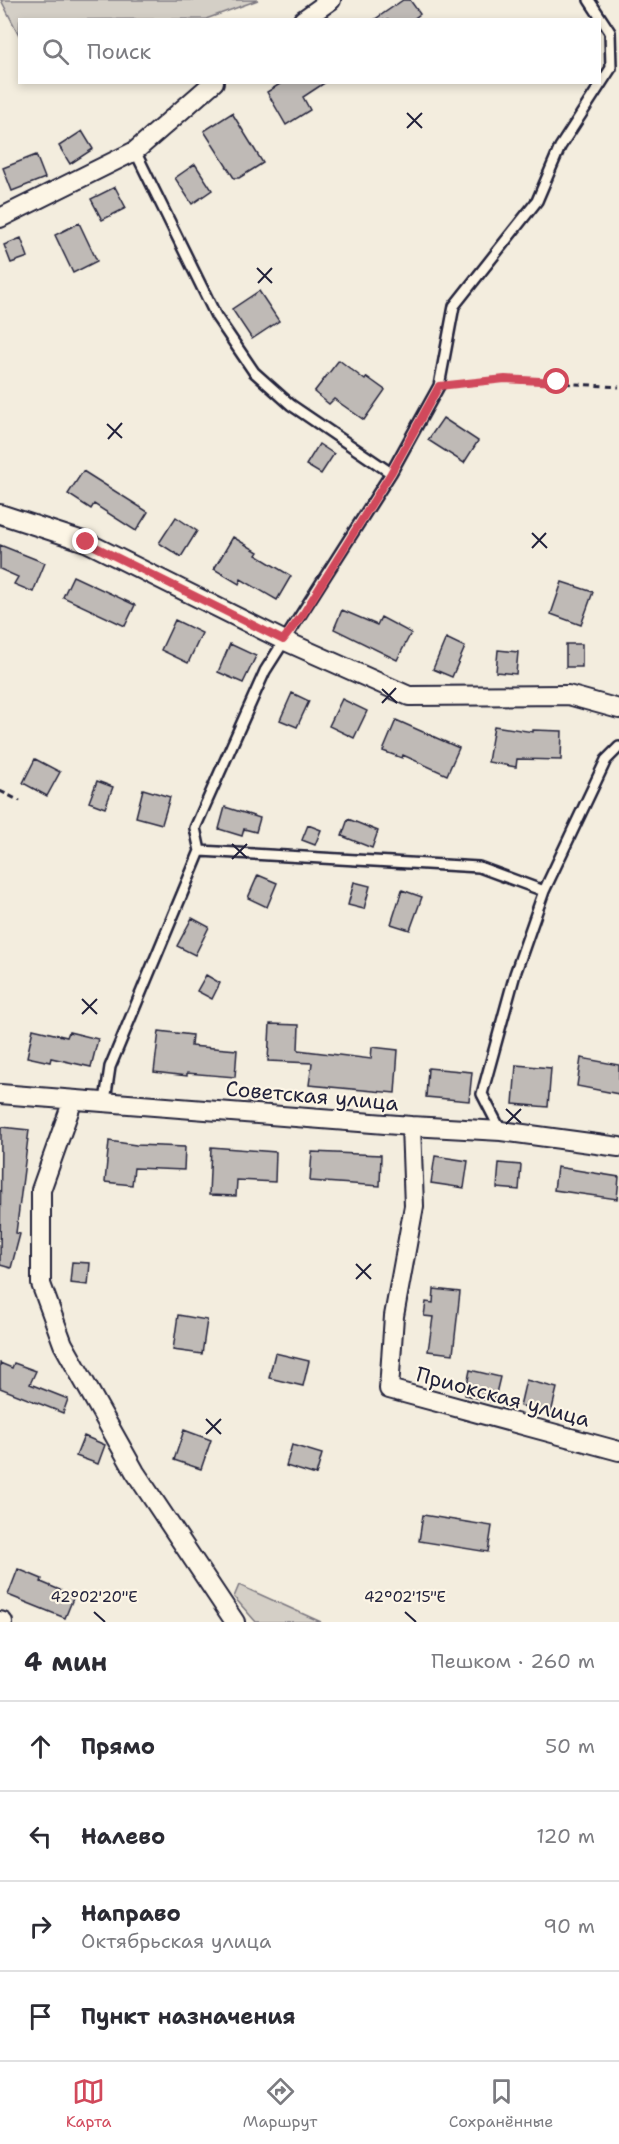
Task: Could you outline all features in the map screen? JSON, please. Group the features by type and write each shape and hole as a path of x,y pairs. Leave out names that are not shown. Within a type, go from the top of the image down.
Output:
{"street":[{"path":"306,18 331,0"},
{"path":"0,218 135,151 212,84"},
{"path":"0,514 86,542 283,640 410,696 568,695 619,709"},
{"name":"Советская улица","path":"0,1094 501,1131 619,1147"},
{"path":"73,1100 41,1190 41,1284 63,1344 135,1472 235,1622"},
{"name":"Приокская улица","path":"411,1126 414,1206 394,1316 389,1389 619,1451"}],"lane":[{"path":"589,0 601,18"},
{"path":"601,18 610,32 611,68 601,83"},
{"path":"105,1101 110,1067 200,851 195,828 265,671 391,473 439,386 454,306 537,201 560,147 601,84"},
{"path":"135,151 216,316 254,372 291,405 391,473"},
{"path":"501,1131 482,1094 515,974 544,891 606,760 619,747"},
{"path":"200,851 479,867 544,891"}],"path":[{"path":"439,386 505,379 619,387"},
{"path":"0,790 20,801"}],"shaded area":[{"path":"1,0 258,0 209,18 18,18 18,33"},
{"path":"239,1585 321,1622 256,1622 234,1597"}],"building":[{"path":"403,0 410,0 420,14 415,18 377,18"},
{"path":"280,84 323,84 303,97 310,110 286,125 267,92"},
{"path":"232,113 263,163 239,178 234,178 204,131"},
{"path":"82,131 93,149 70,164 59,146"},
{"path":"36,155 45,178 12,191 3,168"},
{"path":"195,164 212,190 192,204 175,178"},
{"path":"115,187 126,208 102,220 91,199"},
{"path":"79,223 97,261 73,273 55,235"},
{"path":"21,238 28,257 11,263 4,245"},
{"path":"259,291 279,321 252,339 232,309"},
{"path":"339,360 365,380 367,377 385,390 364,420 334,399 329,404 314,392"},
{"path":"443,418 478,441 464,463 428,440"},
{"path":"319,444 334,454 321,474 306,465"},
{"path":"83,471 148,512 136,531 94,504 91,509 68,494"},
{"path":"176,517 197,531 181,557 159,543"},
{"path":"233,537 258,552 256,555 291,576 277,600 241,579 239,584 214,569"},
{"path":"0,545 45,563 33,592 14,584 18,577 0,569"},
{"path":"73,576 135,605 125,626 63,597"},
{"path":"562,582 593,592 581,625 551,614"},
{"path":"342,610 377,625 381,617 411,633 397,660 334,629"},
{"path":"175,620 202,633 188,663 161,650"},
{"path":"446,638 465,647 452,677 433,669"},
{"path":"230,644 256,656 243,683 218,672"},
{"path":"566,644 582,644 582,667 566,667"},
{"path":"498,650 518,652 516,674 496,672"},
{"path":"292,693 309,701 297,727 280,720"},
{"path":"342,699 367,711 354,738 329,726"},
{"path":"396,720 459,748 447,775 403,755 402,758 383,751"},
{"path":"494,726 533,732 533,730 562,731 561,760 517,759 516,767 488,762"},
{"path":"35,759 60,772 47,796 23,783"},
{"path":"97,781 113,787 105,808 89,802"},
{"path":"143,789 170,797 162,824 136,817"},
{"path":"225,807 260,818 256,832 244,829 242,836 219,829"},
{"path":"348,819 378,831 372,848 342,836"},
{"path":"308,825 321,830 315,845 302,840"},
{"path":"258,875 277,883 267,907 248,898"},
{"path":"354,882 370,886 364,909 348,905"},
{"path":"402,890 422,897 410,930 391,924"},
{"path":"192,918 209,927 195,955 177,946"},
{"path":"206,975 220,983 212,999 197,991"},
{"path":"270,1024 299,1025 298,1050 371,1059 372,1047 398,1050 395,1093 309,1085 312,1063 268,1061"},
{"path":"33,1029 67,1037 69,1032 98,1039 91,1067 51,1058 50,1062 27,1057"},
{"path":"159,1031 192,1035 191,1046 237,1050 235,1077 187,1073 187,1076 154,1072"},
{"path":"581,1058 619,1065 619,1094 577,1086"},
{"path":"516,1065 551,1068 548,1107 513,1104"},
{"path":"428,1068 472,1072 469,1101 426,1097"},
{"path":"1,1127 29,1130 16,1233 20,1234 11,1268 0,1265"},
{"path":"109,1141 136,1145 185,1147 184,1170 134,1168 132,1185 105,1182"},
{"path":"211,1147 276,1152 275,1182 237,1180 236,1196 209,1195"},
{"path":"312,1152 381,1155 380,1186 310,1181"},
{"path":"435,1156 468,1161 464,1188 431,1183"},
{"path":"499,1163 521,1165 519,1190 497,1188"},
{"path":"557,1167 619,1177 617,1199 554,1190"},
{"path":"72,1262 90,1263 88,1285 70,1283"},
{"path":"434,1289 460,1292 453,1354 428,1351 433,1317 424,1316 426,1302 433,1303"},
{"path":"178,1315 207,1320 202,1354 173,1350"},
{"path":"275,1353 309,1361 303,1386 269,1378"},
{"path":"0,1363 12,1368 14,1363 36,1371 30,1384 68,1399 63,1413 0,1388"},
{"path":"470,1370 500,1377 494,1402 465,1395"},
{"path":"526,1380 557,1388 551,1413 520,1406"},
{"path":"184,1430 211,1440 201,1469 174,1460"},
{"path":"84,1436 105,1445 98,1464 76,1456"},
{"path":"292,1445 322,1454 316,1475 286,1466"},
{"path":"423,1515 492,1526 488,1552 419,1541"},
{"path":"18,1569 74,1596 65,1618 8,1595"}],"route":[{"path":"86,542 283,640 303,614 391,473 439,386 505,379 557,382"}]}
